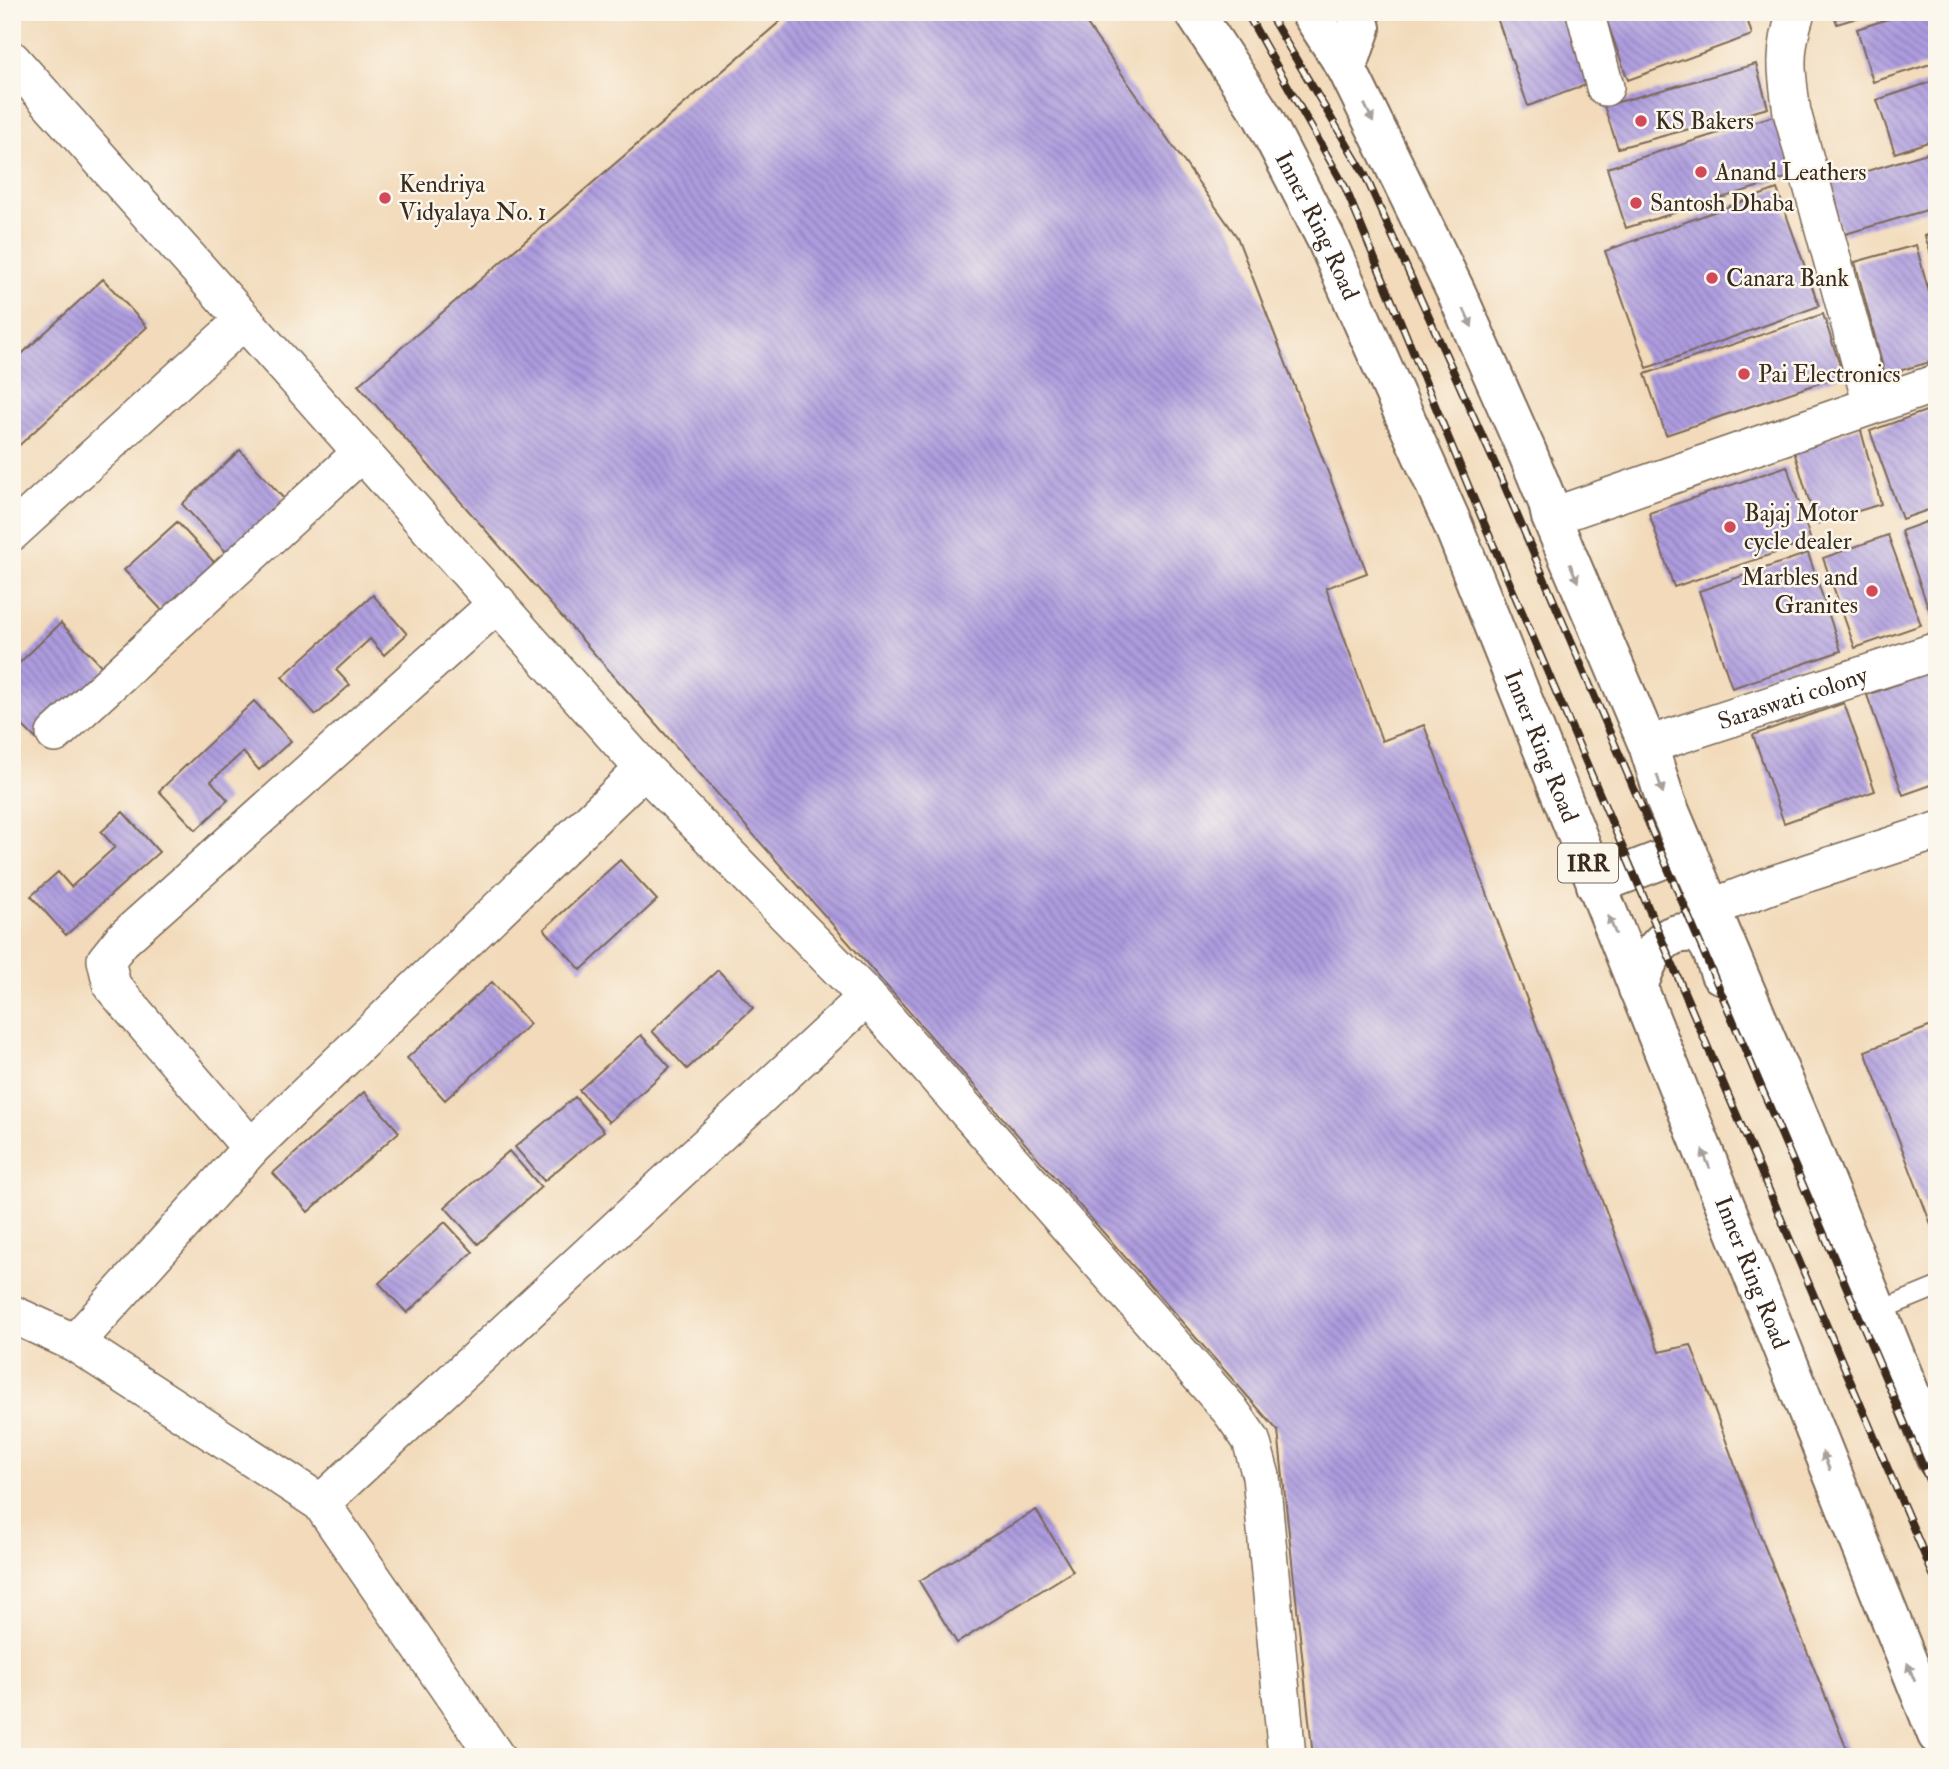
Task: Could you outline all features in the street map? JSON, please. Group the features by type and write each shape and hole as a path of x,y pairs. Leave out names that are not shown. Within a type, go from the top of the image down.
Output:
{"main road":[{"name":"Inner Ring Road","path":"1194,12 1263,117 1325,237 1453,525 1937,1735"},
{"path":"1310,12 1347,69 1456,292 1527,452 1551,517 1648,745 1666,802 1806,1134 1937,1460"},
{"path":"1347,69 1361,28 1356,12"},
{"path":"1596,885 1687,850"},
{"path":"1638,989 1647,963 1666,939 1672,935 1689,933 1700,935 1706,940 1733,1003 1755,1013"}],"street":[{"path":"1586,12 1605,87"},
{"path":"1796,12 1785,64 1791,113 1871,404"},
{"path":"12,60 644,769 867,997 1230,1410 1251,1440 1261,1476 1287,1757"},
{"path":"12,532 243,321"},
{"path":"1551,517 1937,383"},
{"path":"55,734 362,452"},
{"path":"251,1148 112,986 106,960 122,940 498,603"},
{"name":"Saraswati colony","path":"1648,745 1937,651"},
{"path":"75,1343 251,1148 644,769"},
{"path":"1711,908 1768,886 1937,831"},
{"path":"321,1503 867,997"},
{"path":"12,1314 75,1343 321,1503 496,1757"}],"lane":[{"path":"1876,1312 1937,1287"}],"building":[{"path":"791,12 1078,12 1237,237 1367,573 1326,588 1382,741 1424,725 1659,1352 1691,1345 1764,1545 1850,1757 1313,1757 1278,1431 358,385"},
{"path":"1495,12 1573,12 1597,81 1528,106"},
{"path":"1624,12 1745,12 1752,35 1628,80 1606,19"},
{"path":"1833,12 1873,12 1873,13 1837,24"},
{"path":"1910,12 1937,12 1937,62 1873,82 1857,29"},
{"path":"1756,64 1768,108 1618,148 1604,106"},
{"path":"1937,80 1937,139 1895,153 1877,100"},
{"name":"Anand Leathers","path":"1776,115 1795,175 1626,228 1607,168"},
{"path":"1937,150 1937,207 1842,235 1827,183"},
{"name":"Canara Bank","path":"1777,189 1819,306 1647,368 1605,251"},
{"path":"1937,232 1937,270 1936,270 1925,236"},
{"path":"1916,245 1937,321 1937,360 1885,375 1855,262"},
{"path":"103,279 147,327 12,452 12,363"},
{"name":"Pai Electronics","path":"1823,314 1843,375 1666,435 1645,374"},
{"path":"1937,407 1937,507 1902,519 1870,431"},
{"path":"1860,427 1881,504 1816,524 1794,451"},
{"path":"240,450 285,500 227,553 182,504"},
{"name":"Bajaj Motor cycle dealer","path":"1787,466 1811,541 1674,587 1649,513"},
{"path":"1937,518 1937,629 1936,629 1901,531"},
{"path":"177,522 225,574 173,622 124,570"},
{"name":"Marbles and Granites","path":"1888,535 1921,625 1855,648 1823,558"},
{"path":"1808,553 1841,651 1732,688 1699,591"},
{"path":"373,595 407,634 384,655 370,639 336,670 350,685 316,715 282,677"},
{"path":"61,623 107,672 36,739 12,715 12,670"},
{"path":"1936,670 1937,783 1903,795 1867,695"},
{"path":"254,701 291,741 259,770 243,752 211,781 228,800 196,830 159,791"},
{"path":"1844,703 1875,791 1784,823 1753,735"},
{"path":"123,812 159,852 66,935 31,896 58,872 71,887 115,847 101,832"},
{"path":"620,860 657,900 581,970 544,929"},
{"path":"718,970 753,1008 687,1069 652,1031"},
{"path":"492,982 530,1024 445,1100 407,1058"},
{"path":"1937,1024 1937,1240 1865,1051"},
{"path":"641,1035 670,1067 609,1122 579,1090"},
{"path":"364,1092 399,1132 308,1212 273,1173"},
{"path":"575,1097 604,1131 544,1181 515,1147"},
{"path":"509,1151 541,1187 478,1244 445,1207"},
{"path":"445,1222 473,1252 407,1313 379,1283"},
{"path":"1036,1510 1073,1571 957,1643 919,1581"}],"railway":[{"path":"1246,12 1345,187 1472,495 1937,1584"},
{"path":"1268,12 1365,175 1503,482 1937,1499"}],"place":[{"name":"KS Bakers","path":"1641,121"},
{"name":"Anand Leathers","path":"1701,172"},
{"name":"Kendriya Vidyalaya No. 1","path":"385,198"},
{"name":"Santosh Dhaba","path":"1636,203"},
{"name":"Canara Bank","path":"1712,278"},
{"name":"Pai Electronics","path":"1744,374"},
{"name":"Bajaj Motor cycle dealer","path":"1730,527"},
{"name":"Marbles and Granites","path":"1872,591"}]}
